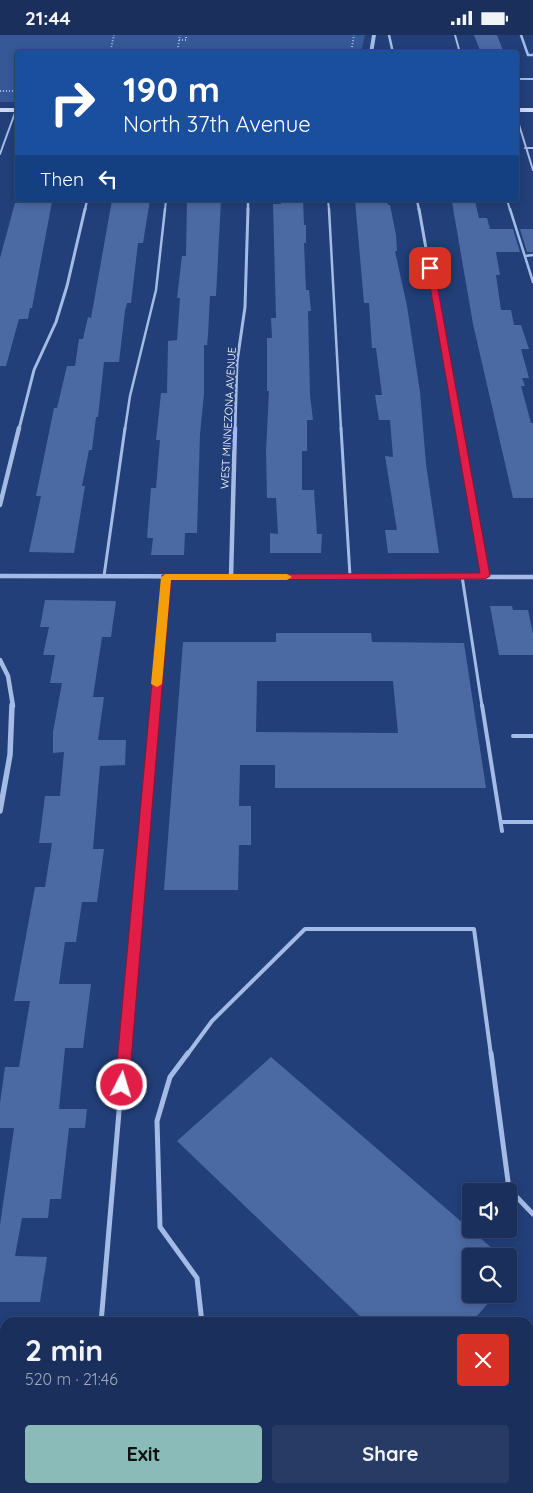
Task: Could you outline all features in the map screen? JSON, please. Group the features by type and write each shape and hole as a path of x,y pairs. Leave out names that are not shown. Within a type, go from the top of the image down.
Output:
{"main road":[{"path":"0,110 15,110"},
{"path":"519,110 533,110"}],"street":[{"path":"372,50 374,35"},
{"path":"389,35 392,50"},
{"path":"521,35 528,55 533,55"},
{"path":"0,505 34,370 56,322 67,286 87,202"},
{"name":"WEST MINNEZONA AVENUE","path":"231,577 237,372 244,307 248,202"},
{"path":"417,202 485,576"},
{"path":"0,576 533,577"},
{"path":"0,660 13,703 10,754 0,811"}],"lane":[{"path":"455,35 459,50"},
{"path":"519,79 533,79"},
{"path":"0,154 15,115"},
{"path":"519,126 533,170"},
{"path":"525,148 533,148"},
{"path":"104,577 130,396 156,290 166,202"},
{"path":"328,202 350,577"},
{"path":"508,202 533,282"},
{"path":"525,255 533,255"},
{"path":"462,576 502,831"},
{"path":"102,1317 166,577"},
{"path":"513,736 533,736"},
{"path":"501,822 533,822"},
{"path":"201,1317 196,1278 160,1227 157,1121 170,1077 212,1021 305,929 474,929 509,1189 533,1214"}],"path":[{"path":"111,50 114,35"},
{"path":"177,50 180,35"},
{"path":"179,40 186,40 186,35"},
{"path":"352,50 354,35"},
{"path":"0,91 15,91"}],"shaded area":[{"path":"0,35 365,35 361,50 15,50 15,102 0,102"}],"building":[{"path":"474,35 497,35 503,50 480,50"},
{"path":"52,202 32,308 30,308 28,319 19,319 6,366 0,366 0,258 15,203"},
{"path":"112,202 150,202 143,243 138,243 131,303 127,303 125,311 119,362 104,362 98,417 96,417 92,450 89,450 82,486 85,486 74,553 29,552 41,496 36,496 54,408 57,408 67,366 75,366 79,339 83,339 88,317 91,318"},
{"path":"187,202 221,202 216,296 210,296 207,345 204,345 204,394 200,434 197,533 185,533 184,555 151,555 153,538 147,538 151,488 156,488 160,440 156,440 161,393 167,393 168,341 177,340 180,298 177,298 182,256 186,256"},
{"path":"281,202 303,202 304,225 306,225 306,243 304,243 306,290 309,290 311,311 308,311 310,395 313,420 307,420 307,451 302,451 302,490 314,490 317,534 322,534 321,553 270,553 270,533 278,534 276,498 267,498 266,451 269,391 267,391 267,338 272,338 271,318 276,318 273,204 281,204"},
{"path":"355,202 387,202 388,205 390,205 396,235 397,251 395,251 407,306 420,392 426,464 439,553 388,553 385,530 397,530 385,456 393,457 390,420 379,420 375,395 382,395 376,348 372,348 369,303 364,303"},
{"path":"452,202 475,202 479,218 487,218 490,229 513,229 520,252 496,252 500,275 496,275 501,310 511,310 514,325 521,325 529,349 521,349 529,378 522,378 525,386 521,386 531,423 533,423 533,498 513,498 473,324"},
{"path":"520,229 533,229 533,252 527,252"},
{"path":"45,600 116,601 111,637 102,637 93,697 104,697 98,740 126,740 125,765 100,766 93,849 104,849 97,902 82,902 76,942 65,942 59,984 91,984 83,1048 65,1048 59,1109 87,1109 85,1128 69,1128 61,1199 50,1199 48,1218 22,1218 15,1256 47,1257 40,1302 0,1302 0,1225 14,1128 0,1128 0,1103 5,1067 19,1067 30,1001 14,1001 35,887 45,887 52,843 39,843 45,796 60,796 64,752 53,753 53,732 62,683 50,683 55,655 43,655 49,627 40,627"},
{"path":"490,606 512,606 513,610 528,610 533,634 533,655 499,655"},
{"path":"276,633 371,633 372,642 464,643 486,788 275,788 275,765 240,765 239,806 251,806 251,845 239,845 238,890 164,890 183,642 276,642","holes":["257,681 393,681 398,733 256,732"]},
{"path":"271,1057 462,1222 462,1238 480,1238 492,1248 462,1248 462,1303 488,1303 476,1317 361,1317 177,1141"}],"slow traffic":[{"path":"157,684 166,577 287,577"}],"route":[{"path":"122,1085 166,577 485,576 430,268"}]}
